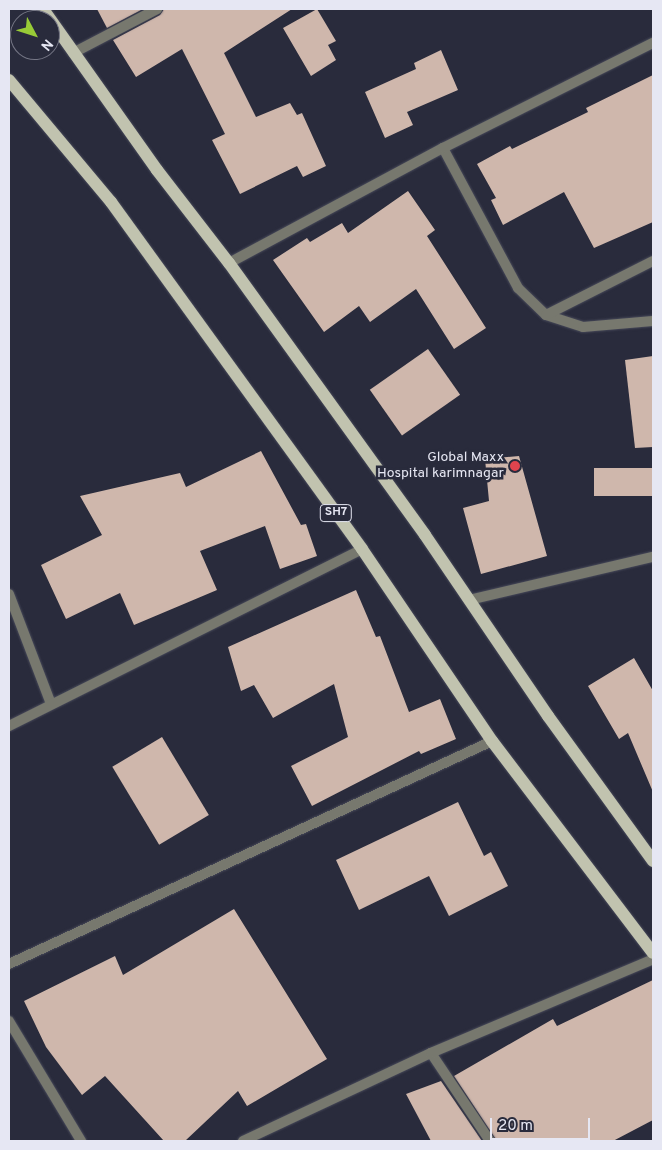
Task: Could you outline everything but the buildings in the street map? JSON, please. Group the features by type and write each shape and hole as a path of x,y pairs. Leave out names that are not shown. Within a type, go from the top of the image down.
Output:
{"main road":[{"path":"43,9 156,170 229,263 425,535 548,716 653,861"},
{"name":"SH7","path":"9,80 111,202 362,549 492,741 653,953"}],"street":[{"path":"73,53 157,9"},
{"path":"229,263 443,148 653,43"},
{"path":"443,148 518,288 546,315 583,327 653,322"},
{"path":"546,315 653,261"},
{"path":"9,726 362,549"},
{"path":"469,600 653,557"},
{"path":"9,594 51,704"},
{"path":"9,964 492,741"},
{"path":"243,1141 431,1053 653,959"},
{"path":"9,1021 81,1141"},
{"path":"431,1053 490,1141"}],"place":[{"name":"Global Maxx Hospital karimnagar","path":"515,466"}]}
